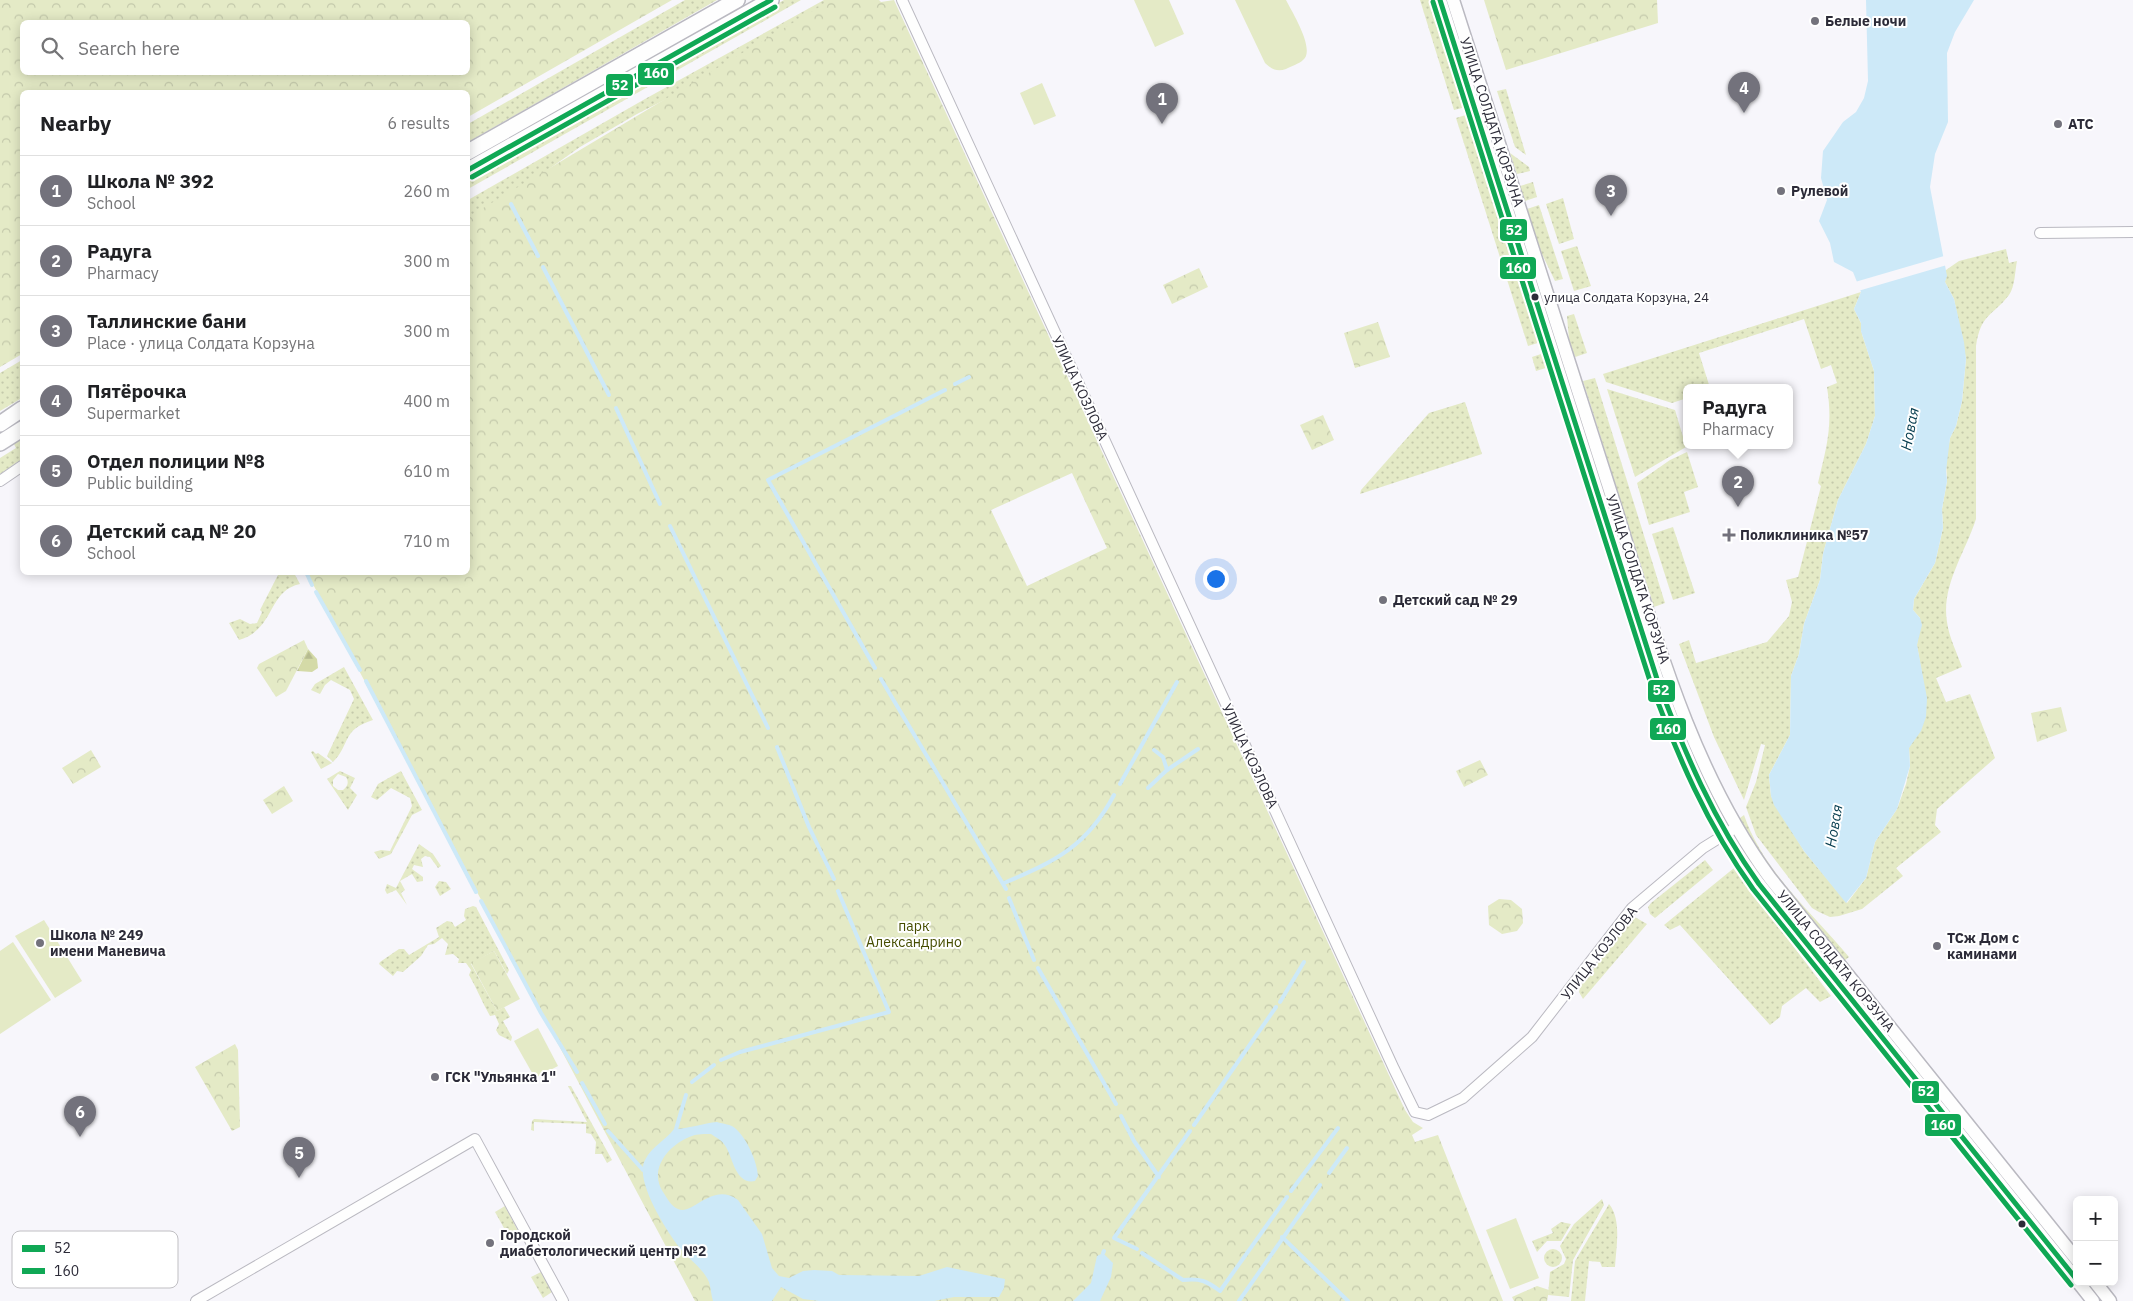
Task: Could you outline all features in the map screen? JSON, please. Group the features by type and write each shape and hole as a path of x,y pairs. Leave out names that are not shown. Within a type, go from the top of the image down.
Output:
{"main road":[{"path":"470,151 737,0"},
{"path":"470,169 771,0"},
{"path":"0,424 20,410"},
{"path":"0,443 20,429"}],"street":[{"name":"УЛИЦА КОЗЛОВА","path":"902,0 1404,1091 1416,1112 1428,1115 1463,1098 1532,1037 1632,908 1699,852 1730,831"},
{"name":"УЛИЦА СОЛДАТА КОРЗУНА","path":"1440,0 1657,679 1704,796 1730,831 2073,1255"},
{"name":"УЛИЦА СОЛДАТА КОРЗУНА","path":"1453,0 1668,674 1716,790 1730,831 1771,899 2073,1275"},
{"path":"2040,233 2133,232"},
{"path":"0,481 20,467"},
{"path":"196,1301 475,1138 563,1301"},
{"name":"УЛИЦА СОЛДАТА КОРЗУНА","path":"2082,1286 2093,1301"},
{"path":"2098,1286 2110,1301"}],"green space":[{"path":"0,0 672,0 470,116 470,90 20,90 20,355 0,367"},
{"path":"685,0 717,0 470,141 470,123"},
{"path":"784,0 801,0 470,188 470,177"},
{"path":"824,0 861,0 637,114 580,147 505,200 470,221 470,199"},
{"name":"парк Александрино","path":"831,0 879,0 881,2 894,0 1405,1110 1413,1122 1423,1128 1412,1135 1415,1142 1438,1135 1503,1301 695,1301 308,575 470,575 470,216","holes":["1072,473 1107,548 1027,586 991,510"]},
{"path":"1134,0 1169,0 1184,34 1155,47"},
{"path":"1235,0 1286,0 1305,40 1307,48 1303,60 1283,70 1274,69 1267,65"},
{"path":"1420,0 1432,0 1466,107 1454,110"},
{"path":"1484,0 1657,0 1658,23 1506,70"},
{"path":"1042,83 1056,116 1034,125 1020,93"},
{"path":"1506,89 1526,155 1515,147 1497,91"},
{"path":"1469,114 1541,342 1528,346 1456,118"},
{"path":"1510,153 1529,167 1530,171 1517,174"},
{"path":"1533,182 1537,197 1525,201 1520,186"},
{"path":"1563,198 1574,239 1559,244 1546,204"},
{"path":"1539,205 1563,279 1555,281 1541,252 1527,209"},
{"path":"1577,246 1591,286 1574,291 1561,251"},
{"path":"2006,249 2009,263 2017,261 2015,278 2009,295 1984,321 1978,335 1976,346 1976,519 1955,570 1947,596 1946,609 1951,639 1962,667 1936,678 1946,702 1970,694 1995,758 1937,809 1935,825 1941,832 1896,868 1903,876 1862,909 1830,917 1812,908 1756,835 1746,807 1756,782 1765,745 1761,744 1744,800 1714,737 1679,644 1689,640 1696,663 1767,642 1789,616 1792,602 1786,580 1798,577 1821,486 1818,483 1829,424 1827,387 1837,383 1831,365 1821,369 1804,319 1699,353 1709,384 1683,384 1683,399 1672,403 1606,382 1603,374 1861,292 1854,309 1861,323 1861,331 1874,371 1875,416 1866,444 1838,500 1823,554 1820,580 1804,624 1799,654 1791,676 1790,735 1769,775 1771,796 1804,851 1847,903 1866,878 1875,842 1897,809 1906,784 1910,766 1909,748 1924,687 1917,645 1920,618 1913,610 1914,599 1935,563 1943,528 1942,509 1947,481 1946,461 1950,438 1956,426 1962,401 1966,359 1954,299 1945,282 1946,270 1959,261"},
{"path":"1199,268 1208,287 1172,304 1163,285"},
{"path":"1574,314 1587,353 1575,357 1569,340 1567,316"},
{"path":"1378,322 1390,357 1355,368 1344,333"},
{"path":"1544,353 1549,367 1536,371 1532,357"},
{"path":"20,361 20,399 0,411 0,373"},
{"path":"1595,378 1665,603 1654,607 1583,381"},
{"path":"1607,389 1675,410 1683,437 1683,449 1635,477"},
{"path":"1465,402 1482,454 1360,494 1361,490 1429,413"},
{"path":"1323,415 1334,440 1312,450 1300,425"},
{"path":"20,437 20,460 0,474 0,458 16,448 13,442"},
{"path":"1687,452 1698,487 1684,492 1690,512 1649,525 1637,483 1670,460"},
{"path":"1673,527 1695,593 1673,600 1652,534"},
{"path":"278,575 295,575 300,584 289,588 282,594 260,628 251,635 239,640 229,623 240,619 250,624 257,623 262,612 260,610"},
{"path":"304,640 308,649 286,691 276,697 257,668 259,664"},
{"path":"308,649 317,659 318,668 312,672 297,671"},
{"path":"344,667 373,720 356,728 351,733 333,762 327,756 354,699 350,690 331,680 325,685 320,694 311,690 315,684"},
{"path":"2061,707 2067,731 2037,742 2031,713"},
{"path":"91,750 101,767 73,784 62,768"},
{"path":"313,751 332,763 321,769 311,752"},
{"path":"1480,760 1488,775 1464,787 1456,771"},
{"path":"340,771 355,778 350,788 357,795 348,810 327,779","holes":["338,774 346,777 348,784 343,790 338,790 333,786 333,780"]},
{"path":"401,771 422,810 412,815 391,854 379,859 374,852 381,850 390,851 412,806 410,798 391,788 377,800 371,797 378,784"},
{"path":"284,786 293,801 272,814 263,800"},
{"path":"1744,815 1763,855 1790,890 1849,957 1844,961 1803,914 1736,821"},
{"path":"419,844 433,854 441,866 438,868 430,857 425,856 421,859 423,867 414,865 412,869 423,877 423,881 417,882 412,874 400,881 405,890 401,893 407,905 396,890 387,894 385,890 387,884 396,888"},
{"path":"1705,860 1713,870 1655,918 1650,914 1648,907 1651,903"},
{"path":"1734,868 1831,996 1820,1002 1806,988 1782,1006 1780,1017 1770,1025 1680,925 1670,930 1664,925"},
{"path":"439,881 446,882 451,889 440,896 435,887"},
{"path":"1499,899 1511,900 1522,909 1523,923 1517,931 1502,934 1489,925 1488,906"},
{"path":"473,906 476,907 509,970 507,974 494,951 471,964 497,1011 504,1007 510,1017 503,1021 512,1037 511,1041 499,1035 496,1030 499,1024 495,1015 490,1016 469,975 471,970 466,963 458,963 459,959 453,954 445,955 448,944 442,938 434,944 428,945 421,956 403,972 397,971 393,976 379,964 399,949 404,949 409,955 439,937 436,928 447,921 452,922 455,927 466,920 464,916 465,909"},
{"path":"1633,916 1647,924 1583,999 1579,992 1580,987"},
{"path":"44,920 82,981 55,998 15,936"},
{"path":"13,942 51,1000 0,1034 0,951"},
{"path":"494,951 520,999 497,1011 471,963"},
{"path":"538,1028 558,1066 535,1078 514,1041"},
{"path":"235,1044 238,1050 240,1127 232,1131 195,1067"},
{"path":"568,1086 571,1086 612,1160 607,1163 602,1154 595,1154 596,1142 591,1134 586,1133 586,1124 534,1122 534,1131 531,1130 534,1119 587,1122"},
{"path":"1602,1199 1604,1205 1573,1260 1569,1297 1548,1295 1550,1272 1564,1264 1566,1259 1560,1246 1574,1224"},
{"path":"1609,1204 1616,1218 1617,1226 1615,1267 1602,1267 1600,1262 1589,1261 1585,1301 1571,1301 1575,1261"},
{"path":"505,1206 518,1231 509,1237 495,1212"},
{"path":"1516,1218 1539,1278 1510,1289 1486,1230"},
{"path":"1561,1222 1571,1224 1561,1241 1547,1241 1537,1252 1532,1241 1553,1233 1551,1229"},
{"path":"1553,1249 1559,1252 1562,1258 1559,1264 1553,1267 1547,1264 1544,1258 1547,1252"},
{"path":"541,1272 552,1292 543,1298 531,1277"},
{"path":"1537,1286 1549,1290 1547,1301 1514,1301 1512,1297"}],"water":[{"name":"Новая","path":"1866,0 1974,0 1955,32 1947,53 1948,122 1935,154 1930,187 1947,276 1945,282 1954,299 1966,359 1962,401 1956,426 1950,438 1946,471 1947,481 1942,509 1943,528 1935,563 1914,599 1913,610 1920,618 1922,625 1917,645 1927,698 1926,717 1921,731 1909,748 1910,766 1897,809 1875,842 1866,878 1846,903 1804,851 1774,805 1769,775 1790,735 1791,676 1799,654 1804,624 1820,580 1823,554 1838,500 1866,444 1875,416 1874,371 1861,331 1861,323 1854,309 1861,292 1853,272 1834,262 1830,243 1819,221 1827,200 1821,178 1823,151 1843,122 1856,112 1864,98 1868,81"},
{"path":"717,1122 734,1127 744,1138 756,1164 758,1176 755,1181 743,1179 736,1170 723,1143 711,1134 706,1134 694,1135 669,1151 663,1158 660,1166 659,1183 669,1202 678,1209 690,1208 712,1196 720,1194 729,1195 738,1200 762,1234 772,1268 779,1276 789,1278 803,1271 814,1270 832,1271 839,1275 919,1276 947,1267 1005,1279 1004,1288 999,1297 954,1297 934,1301 819,1301 803,1299 781,1287 772,1301 713,1301 710,1284 706,1277 679,1247 653,1205 647,1192 643,1169 648,1155 674,1129"},
{"path":"1103,1253 1113,1263 1111,1277 1100,1301 1073,1301 1091,1283 1097,1256"}],"pier":[{"path":"1944,256 1947,265 1858,291 1855,282"}],"waterway":[{"path":"511,204 538,256"},
{"path":"543,267 609,395"},
{"path":"955,384 969,377"},
{"path":"875,668 768,480 945,390"},
{"path":"616,408 660,504"},
{"path":"670,526 768,728"},
{"path":"307,575 312,585"},
{"path":"316,592 360,670"},
{"path":"881,679 1006,889"},
{"path":"366,681 476,892"},
{"path":"1120,784 1177,682"},
{"path":"777,747 809,827 834,879"},
{"path":"1154,750 1163,757 1167,770 1198,749"},
{"path":"1148,788 1167,770"},
{"path":"1004,883 1055,859 1068,850 1093,827 1104,813 1114,795"},
{"path":"721,1060 740,1052 889,1012 838,891"},
{"path":"1009,898 1034,960"},
{"path":"481,901 541,1013 577,1072"},
{"path":"1280,1002 1304,962"},
{"path":"1038,968 1116,1104"},
{"path":"1194,1125 1276,1007"},
{"path":"692,1082 714,1065"},
{"path":"582,1083 605,1124"},
{"path":"676,1129 686,1095"},
{"path":"1121,1116 1134,1141 1159,1177"},
{"path":"1291,1191 1338,1128"},
{"path":"608,1131 643,1170"},
{"path":"1137,1249 1114,1238 1190,1131"},
{"path":"1329,1173 1347,1148"},
{"path":"1239,1301 1320,1185"},
{"path":"1142,1253 1183,1280 1194,1279 1203,1281 1220,1291 1287,1197"},
{"path":"1282,1237 1348,1301"}],"transit line":[{"name":"52","path":"470,169 771,0"},
{"name":"52","path":"1440,0 1657,679 1701,785 1728,836 1759,884 2073,1275"},
{"name":"160","path":"1433,2 1650,681 1694,789 1721,840 1753,889 2071,1285"},
{"name":"160","path":"472,177 775,7"}],"place":[{"name":"Белые ночи","path":"1815,21"},
{"name":"Пятёрочка","path":"1744,113"},
{"name":"Школа № 392","path":"1162,124"},
{"name":"АТС","path":"2058,124"},
{"name":"Рулевой","path":"1781,191"},
{"name":"Таллинские бани","path":"1611,216"},
{"name":"улица Солдата Корзуна, 24","path":"1535,297"},
{"name":"Радуга","path":"1738,507"},
{"name":"Поликлиника №57","path":"1729,535"},
{"name":"Детский сад № 29","path":"1383,600"},
{"name":"Школа № 249 имени Маневича","path":"40,943"},
{"name":"ТСж Дом с каминами","path":"1937,946"},
{"name":"ГСК \"Ульянка 1\"","path":"435,1077"},
{"name":"Детский сад № 20","path":"80,1137"},
{"name":"Отдел полиции №8","path":"299,1178"},
{"name":"Городской диабетологический центр №2","path":"490,1243"}]}
